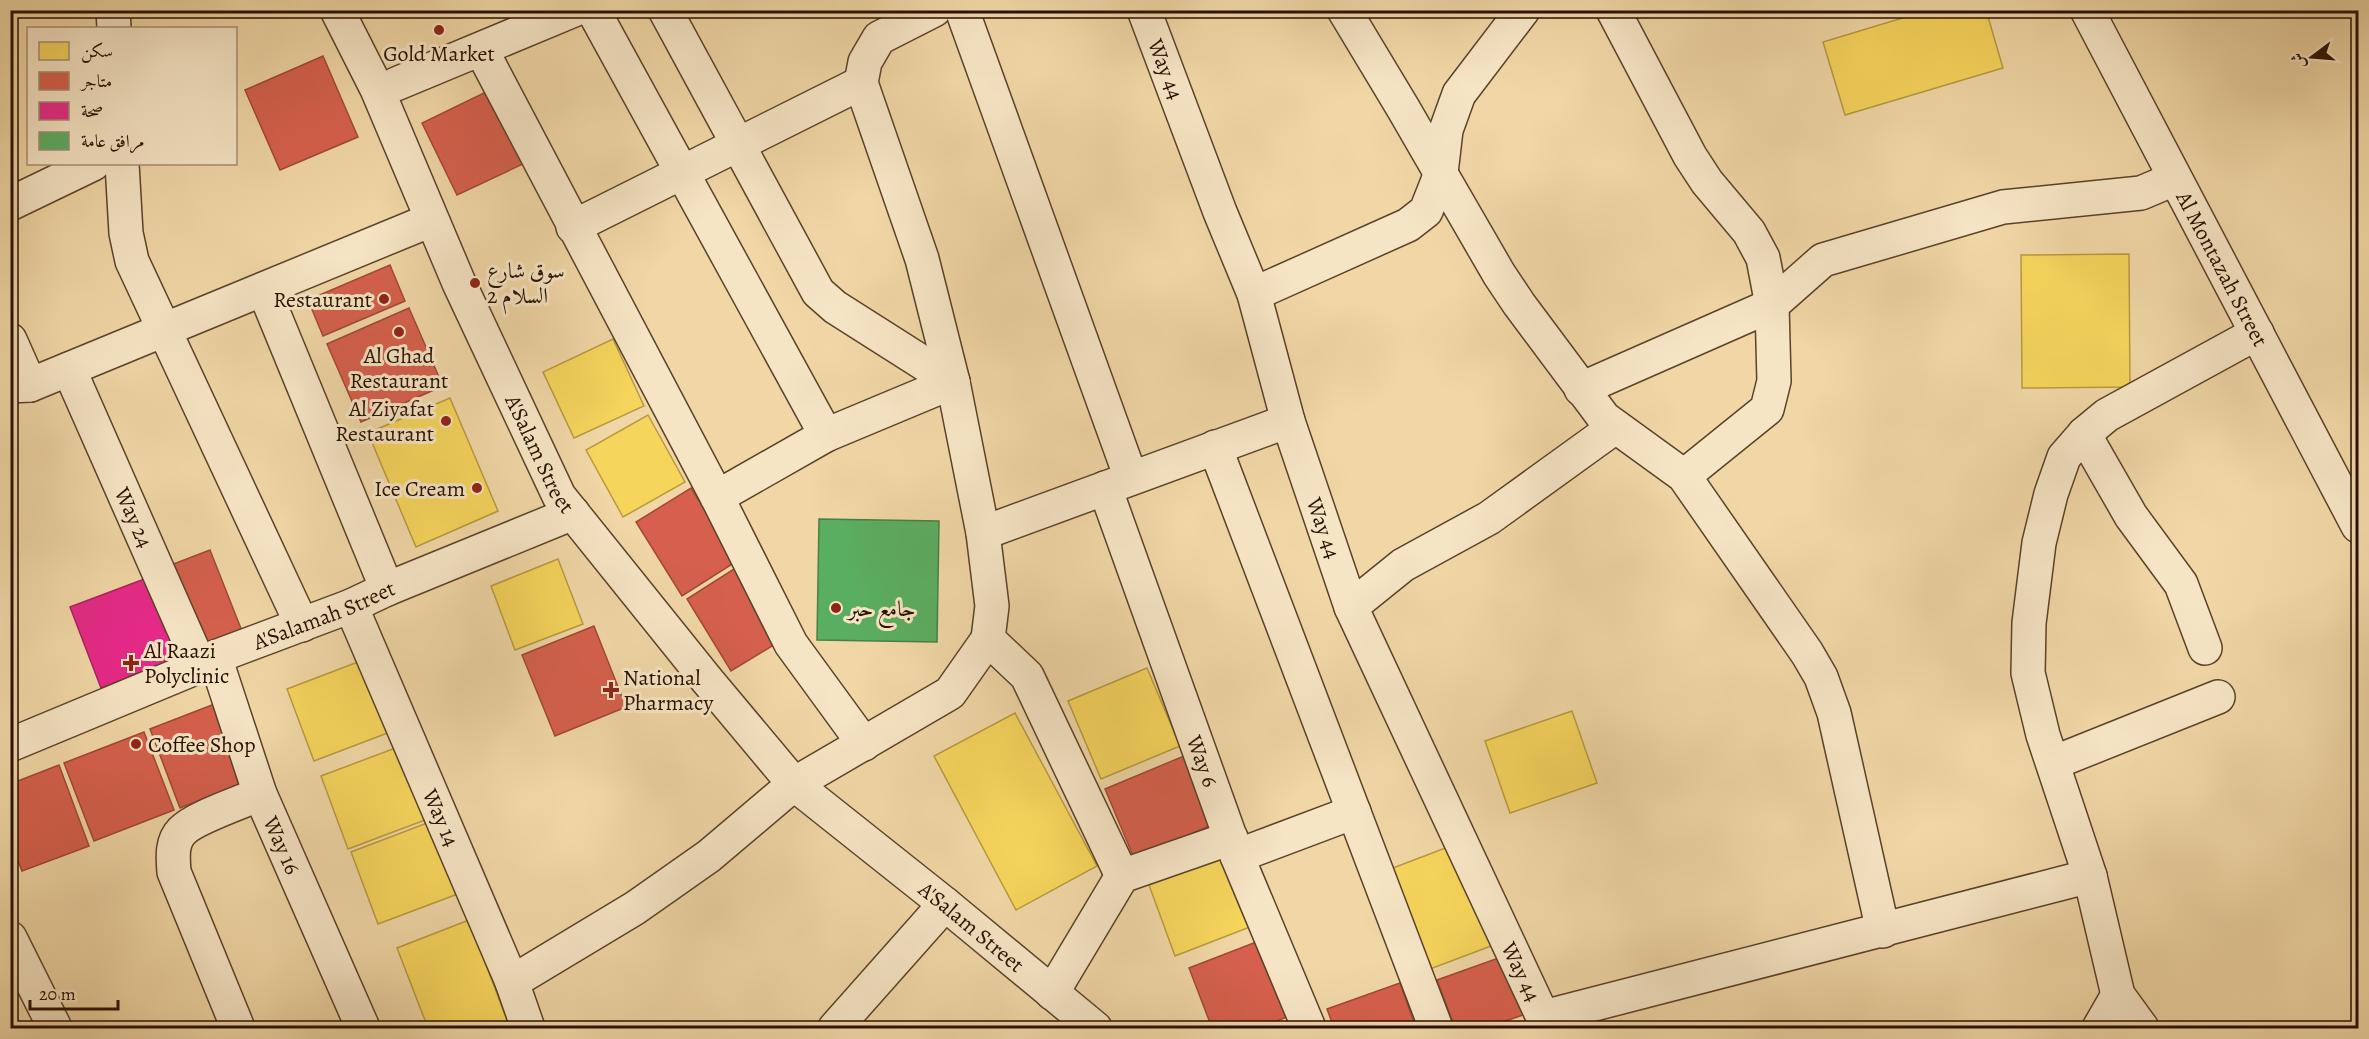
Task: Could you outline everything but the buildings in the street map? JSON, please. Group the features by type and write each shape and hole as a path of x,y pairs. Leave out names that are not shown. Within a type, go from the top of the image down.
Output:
{"street":[{"path":"112,10 114,27"},
{"name":"A'Salam Street","path":"338,10 377,89 432,219 559,496 707,680 848,826 1095,1029"},
{"name":"A'Salam Street","path":"363,10 475,275 576,482 803,778"},
{"path":"396,84 482,51 535,19 574,10"},
{"path":"593,10 826,435"},
{"path":"665,10 818,292 835,307 953,382"},
{"path":"512,982 635,908 709,856 803,778 950,693 988,639 992,606 983,532 953,382 922,259 861,83 865,62 879,38 934,10"},
{"name":"Way 6","path":"962,10 1118,483 1234,847 1309,1029"},
{"name":"Way 44","path":"1144,10 1220,212 1254,294 1288,421 1351,607 1546,1023"},
{"path":"1344,10 1499,274 1581,388 1604,418 1684,476 1807,653 1821,677 1834,713 1883,930"},
{"path":"1254,294 1408,225 1426,211 1441,173 1446,130 1459,94 1523,10"},
{"path":"1613,10 1689,156 1707,182 1749,232 1764,258 1772,305 1774,381 1767,409 1684,476"},
{"name":"Al Montazah Street","path":"2087,10 2358,526"},
{"path":"482,51 717,497 791,644 864,744"},
{"path":"573,227 861,83"},
{"path":"10,204 91,165"},
{"path":"122,165 126,233 132,261 302,625"},
{"path":"1581,388 1772,305 1823,260 1853,249 2003,207 2141,193 2174,178"},
{"path":"10,340 20,386 69,369 264,290 432,219"},
{"path":"264,290 387,589"},
{"path":"2142,1029 2118,994 2090,876 2043,735 2028,673 2029,623 2039,543 2051,494 2064,457 2084,434 2107,415 2257,333"},
{"name":"Way 24","path":"69,369 207,662"},
{"path":"717,497 826,435 953,382"},
{"path":"983,532 1288,421"},
{"path":"1351,607 1403,565 1489,518 1615,426"},
{"path":"2084,434 2131,516 2181,584 2205,648"},
{"path":"1215,447 1436,1029"},
{"name":"A'Salamah Street","path":"11,741 351,606 573,513"},
{"name":"Way 14","path":"351,606 512,982 528,1029"},
{"path":"988,639 1027,676 1122,876"},
{"name":"Way 16","path":"207,662 260,795 363,1029"},
{"path":"2053,763 2218,697"},
{"path":"238,1029 174,872 172,851 181,831 207,816 260,795"},
{"path":"1052,993 1122,876 1234,847 1354,812"},
{"path":"1546,1023 1883,930 2090,876"},
{"path":"835,1029 945,904"},
{"path":"10,938 55,1029"},
{"path":"2100,1029 2118,994"}],"place":[{"name":"Gold Market","path":"439,30"},
{"name":"سوق شارع السلام 2","path":"475,283"},
{"name":"Restaurant","path":"384,299"},
{"name":"Al Ghad Restaurant","path":"399,332"},
{"name":"Al Ziyafat Restaurant","path":"446,421"},
{"name":"Ice Cream","path":"477,488"},
{"name":"جامع حبر","path":"836,608"},
{"name":"Al Raazi Polyclinic","path":"131,663"},
{"name":"National Pharmacy","path":"611,690"},
{"name":"Coffee Shop","path":"136,744"}]}
